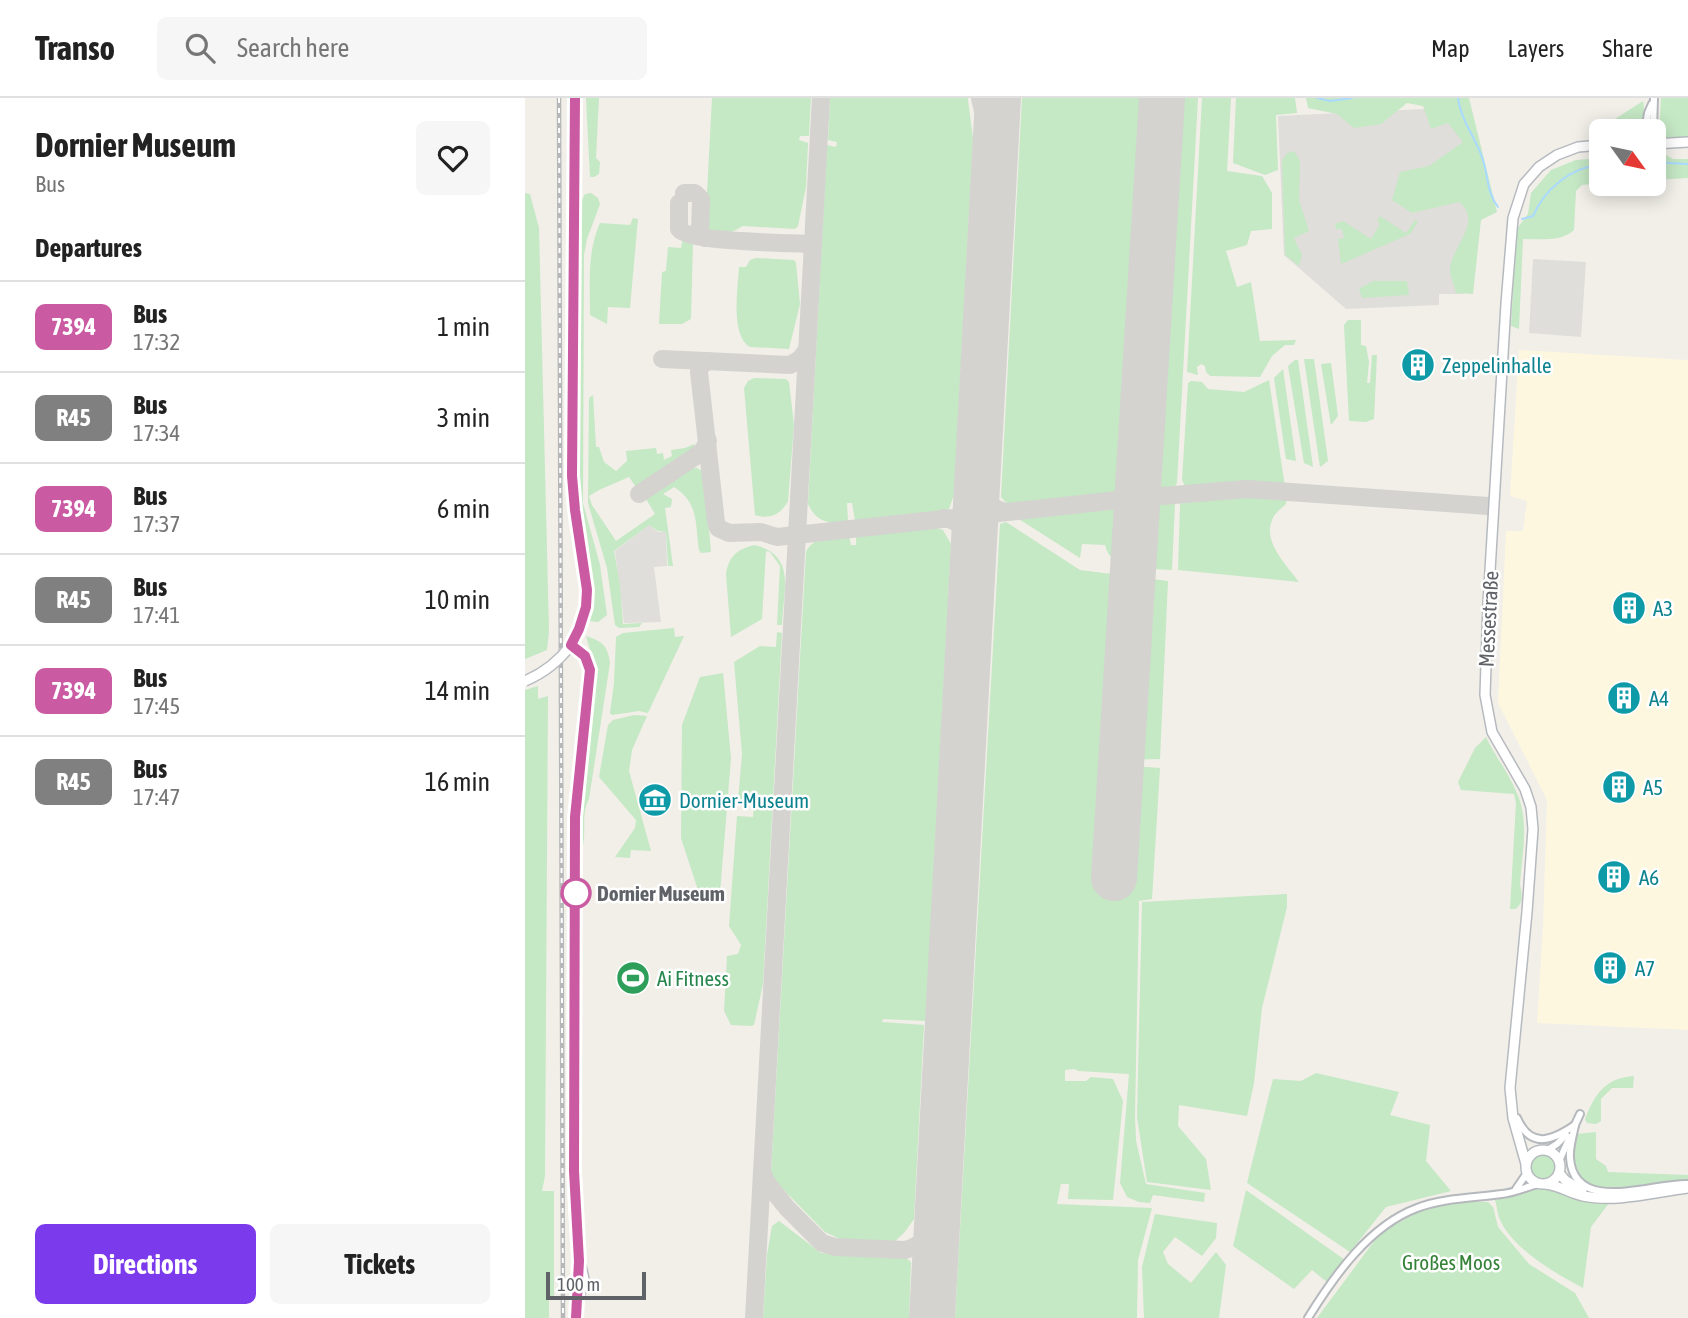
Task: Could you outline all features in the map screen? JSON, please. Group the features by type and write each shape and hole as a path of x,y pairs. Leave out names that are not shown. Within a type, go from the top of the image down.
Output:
{"street":[{"path":"525,681 544,672 563,656 579,629 586,607 586,571 572,476 575,98"},
{"path":"1647,119 1653,101"},
{"path":"1653,101 1654,119"},
{"path":"1666,143 1688,142"},
{"name":"Messestraße","path":"1526,1168 1511,1104 1533,829 1531,807 1525,789 1493,732 1485,695 1504,337 1513,218 1524,184 1539,167 1557,155 1589,147"},
{"path":"571,645 585,656 590,670 575,828 574,1171 579,1261 576,1314"},
{"path":"1511,1104 1521,1127 1541,1140 1558,1137 1575,1125"},
{"path":"1308,1318 1342,1270 1380,1228 1417,1208 1458,1199 1507,1194 1516,1189 1554,1181 1559,1173 1559,1161 1580,1114"},
{"path":"1516,1189 1533,1153 1557,1144 1575,1125"},
{"path":"1575,1125 1569,1156 1572,1169 1588,1188 1606,1192 1688,1186"},
{"path":"1518,1133 1530,1144 1555,1155 1559,1161"},
{"path":"1526,1168 1531,1180 1559,1186 1583,1196 1626,1196 1688,1186"},
{"path":"1559,1173 1566,1181 1593,1196"}],"shaded area":[{"path":"1444,108 1466,145 1475,220 1463,294 1439,294 1439,305 1346,309 1284,255 1278,116"},
{"path":"1533,259 1586,262 1581,337 1529,333"},
{"path":"1519,350 1688,360 1688,1030 1537,1023 1547,800 1498,703 1506,531 1523,531 1527,501 1510,496"},
{"path":"649,525 658,532 666,532 667,566 654,567 661,622 624,623 615,551"}],"green space":[{"path":"586,98 599,98 596,158 600,162 599,174 594,177 590,177"},
{"path":"712,98 811,98 809,136 800,136 799,140 808,143 806,187 798,226 795,229 743,226 730,233 705,231"},
{"path":"830,98 968,98 973,138 954,495 949,509 938,513 855,521 852,503 847,503 848,522 835,523 820,519 808,504 827,145 836,147 837,142 828,140"},
{"path":"1022,98 1198,98 1177,483 1172,490 1009,506 1001,497"},
{"path":"1202,98 1231,98 1227,171 1262,176 1272,193 1272,229 1251,231 1247,245 1226,251 1237,287 1251,282 1260,341 1296,340 1294,345 1285,345 1272,356 1260,377 1210,376 1201,364 1197,367 1198,375 1187,372"},
{"path":"1236,98 1295,98 1297,113 1276,115 1278,170 1265,175 1233,163"},
{"path":"1306,98 1469,98 1497,212 1481,220 1473,294 1456,293 1450,273 1451,262 1467,227 1466,210 1459,202 1412,213 1392,200 1400,172 1429,166 1463,142 1448,123 1431,129 1423,106 1407,103 1381,124 1354,128 1337,114 1308,108"},
{"path":"1661,98 1688,98 1688,139 1666,138 1666,119 1660,119"},
{"path":"1643,101 1642,119 1615,119"},
{"path":"1294,151 1300,161 1299,200 1309,231 1294,238 1302,255 1299,266 1285,255 1282,161 1287,153"},
{"path":"1666,155 1673,159 1688,159 1688,178 1666,179"},
{"path":"1589,159 1589,184 1582,185 1576,191 1574,230 1557,238 1523,239 1519,329 1511,326 1516,230 1528,214 1531,193 1551,170 1576,160"},
{"path":"525,193 530,194 539,228 549,631 547,650 525,659"},
{"path":"591,193 598,198 600,204 584,255 583,503 600,565 607,615 598,622 588,621 593,596 579,513 576,473 578,259 582,200 585,194"},
{"path":"1380,216 1406,233 1415,220 1418,222 1410,234 1341,264 1338,239 1344,238 1342,229 1336,229 1335,224 1343,221 1371,239 1380,224 1377,221"},
{"path":"633,218 638,219 630,308 608,307 607,324 590,315 593,245 600,223 630,225"},
{"path":"683,238 688,238 693,243 691,319 682,324 659,324 662,272 666,271 668,247 681,248"},
{"path":"750,260 794,260 796,263 800,304 789,349 750,347 740,332 737,322 739,267 746,267"},
{"path":"1373,281 1407,281 1409,295 1362,298 1359,289"},
{"path":"1348,320 1361,320 1361,345 1366,346 1369,362 1367,383 1370,383 1372,355 1377,355 1374,419 1366,422 1349,421 1344,325"},
{"path":"1304,359 1314,359 1328,461 1320,467"},
{"path":"1298,360 1313,467 1304,463 1288,366"},
{"path":"1331,363 1338,416 1331,425 1321,364"},
{"path":"1283,369 1296,461 1286,459 1274,378"},
{"path":"754,378 786,379 789,382 794,425 788,501 778,512 766,517 755,515 744,388 748,381"},
{"path":"1269,380 1285,487 1186,488 1182,480 1188,383 1202,382 1208,389 1244,392"},
{"path":"593,395 596,447 599,447 604,462 616,471 627,461 626,451 656,448 657,454 663,453 664,460 672,456 671,450 694,444 695,448 636,487 629,477 589,496 616,541 655,514 646,499 692,468 704,472 711,552 701,553 699,550 692,507 674,487 663,494 672,499 671,507 665,508 673,566 668,566 666,532 658,531 649,525 614,551 623,624 642,623 639,627 619,628 615,625 607,568 588,503 589,398"},
{"path":"1256,493 1287,495 1286,504 1274,516 1270,534 1276,551 1299,582 1178,570 1180,504 1186,497"},
{"path":"1172,500 1175,504 1172,570 1123,565 1109,554 1105,545 1082,544 1080,558 1014,516"},
{"path":"1006,522 1080,570 1168,581 1160,759 1119,760 1120,765 1160,768 1152,899 1139,901 1136,1141 1146,1184 1205,1193 1204,1202 1153,1195 1150,1203 1127,1197 1120,1183 1129,1074 1074,1069 1065,1070 1065,1081 1086,1081 1091,1077 1113,1079 1123,1101 1113,1200 1068,1199 1069,1184 1061,1184 1057,1204 1152,1208 1138,1260 1137,1318 955,1318 1000,524"},
{"path":"932,527 943,530 951,544 926,1021 883,1019 882,1022 924,1025 914,1219 894,1242 840,1239 825,1232 776,1182 771,1173 806,552 814,542 825,538 849,536 851,545 856,545 856,535"},
{"path":"755,545 768,550 777,557 782,566 785,588 782,625 777,625 780,566 770,552 766,551 762,619 731,637 727,568 735,554"},
{"path":"674,628 675,637 684,636 648,713 639,711 612,715 616,637 623,633"},
{"path":"777,632 782,633 763,984 754,1025 731,1025 724,1011 727,956 738,954 741,945 729,926 737,816 753,817 754,802 738,800 742,754 734,662 760,646 776,647"},
{"path":"586,636 603,645 608,652 610,663 586,806 582,849 578,855 579,806 594,664"},
{"path":"723,673 731,758 720,893 698,890 681,838 682,725 700,677"},
{"path":"538,686 538,699 548,696 545,1176 542,1191 554,1191 554,1296 549,1297 549,1318 525,1318 525,690"},
{"path":"634,715 647,716 632,750 629,771 651,851 631,850 630,858 615,857 635,828 636,820 599,777 608,725 613,720"},
{"path":"1486,737 1513,784 1523,814 1520,885 1522,898 1515,909 1510,909 1516,803 1514,794 1461,790 1458,782 1475,748"},
{"path":"1287,894 1287,907 1262,1008 1254,1083 1247,1116 1179,1105 1178,1126 1206,1159 1211,1190 1147,1182 1137,1117 1142,902"},
{"path":"1316,1073 1399,1092 1390,1115 1430,1125 1426,1161 1451,1191 1386,1207 1350,1252 1247,1183 1273,1079 1301,1081"},
{"path":"1634,1076 1633,1088 1612,1088 1601,1099 1601,1121 1596,1124 1587,1123 1585,1119 1602,1089 1616,1080"},
{"path":"1596,1132 1596,1159 1606,1166 1608,1172 1688,1175 1688,1181 1628,1189 1607,1189 1590,1184 1578,1175 1573,1159 1577,1134"},
{"path":"1543,1155 1552,1159 1556,1168 1552,1177 1543,1181 1534,1177 1530,1168 1534,1159"},
{"path":"1533,1189 1556,1189 1609,1203 1591,1227 1583,1288 1526,1251 1501,1222 1495,1200"},
{"path":"1246,1190 1345,1260 1327,1282 1312,1270 1294,1289 1233,1246"},
{"name":"Großes Moos","path":"1458,1202 1488,1202 1493,1207 1498,1227 1529,1264 1575,1293 1589,1318 1317,1318 1381,1232 1418,1212"},
{"path":"1155,1214 1217,1223 1216,1238 1202,1256 1175,1237 1163,1252 1168,1264 1191,1283 1216,1252 1226,1265 1219,1318 1144,1318 1142,1267"},
{"path":"779,1221 821,1253 906,1258 911,1262 909,1318 763,1318 767,1255 772,1226"}],"waterway":[{"path":"1317,98 1330,101 1352,98"},
{"path":"1458,98 1462,114 1483,160 1490,190 1498,207"},
{"path":"1666,163 1688,164"},
{"path":"1522,219 1533,216 1544,197 1560,181 1589,166"}],"taxiway":[{"path":"754,1318 821,98"},
{"path":"980,98 989,137 993,190"},
{"path":"684,193 695,193 701,199 700,232 705,238"},
{"path":"679,203 679,229 687,233 720,239 812,244"},
{"path":"662,359 790,365 800,359 807,350"},
{"path":"708,361 700,366 699,372 716,522 718,528 729,533 761,532 777,537 1137,498 1247,489 1488,506"},
{"path":"639,494 696,456 708,441"},
{"path":"977,481 986,501 1005,512"},
{"path":"944,518 956,522 964,529 973,549 980,528 997,513"},
{"path":"762,1172 767,1183 787,1208 822,1243 835,1247 905,1250 927,1237 937,1214"}],"runway":[{"path":"932,1318 998,98"},
{"path":"1114,878 1162,98"}],"railway":[{"path":"559,98 563,1318"}],"bus line":[{"name":"7394","path":"575,98 572,476 587,590 586,607 571,645 585,656 590,670 576,793 574,862 574,1182 579,1230 576,1318"}],"place":[{"name":"Zeppelinhalle","path":"1418,365"},
{"name":"A3","path":"1629,608"},
{"name":"A4","path":"1624,698"},
{"name":"A5","path":"1619,787"},
{"name":"Dornier-Museum","path":"655,800"},
{"name":"A6","path":"1614,877"},
{"name":"Dornier Museum","path":"576,893"},
{"name":"A7","path":"1610,968"},
{"name":"Ai Fitness","path":"633,978"}]}
